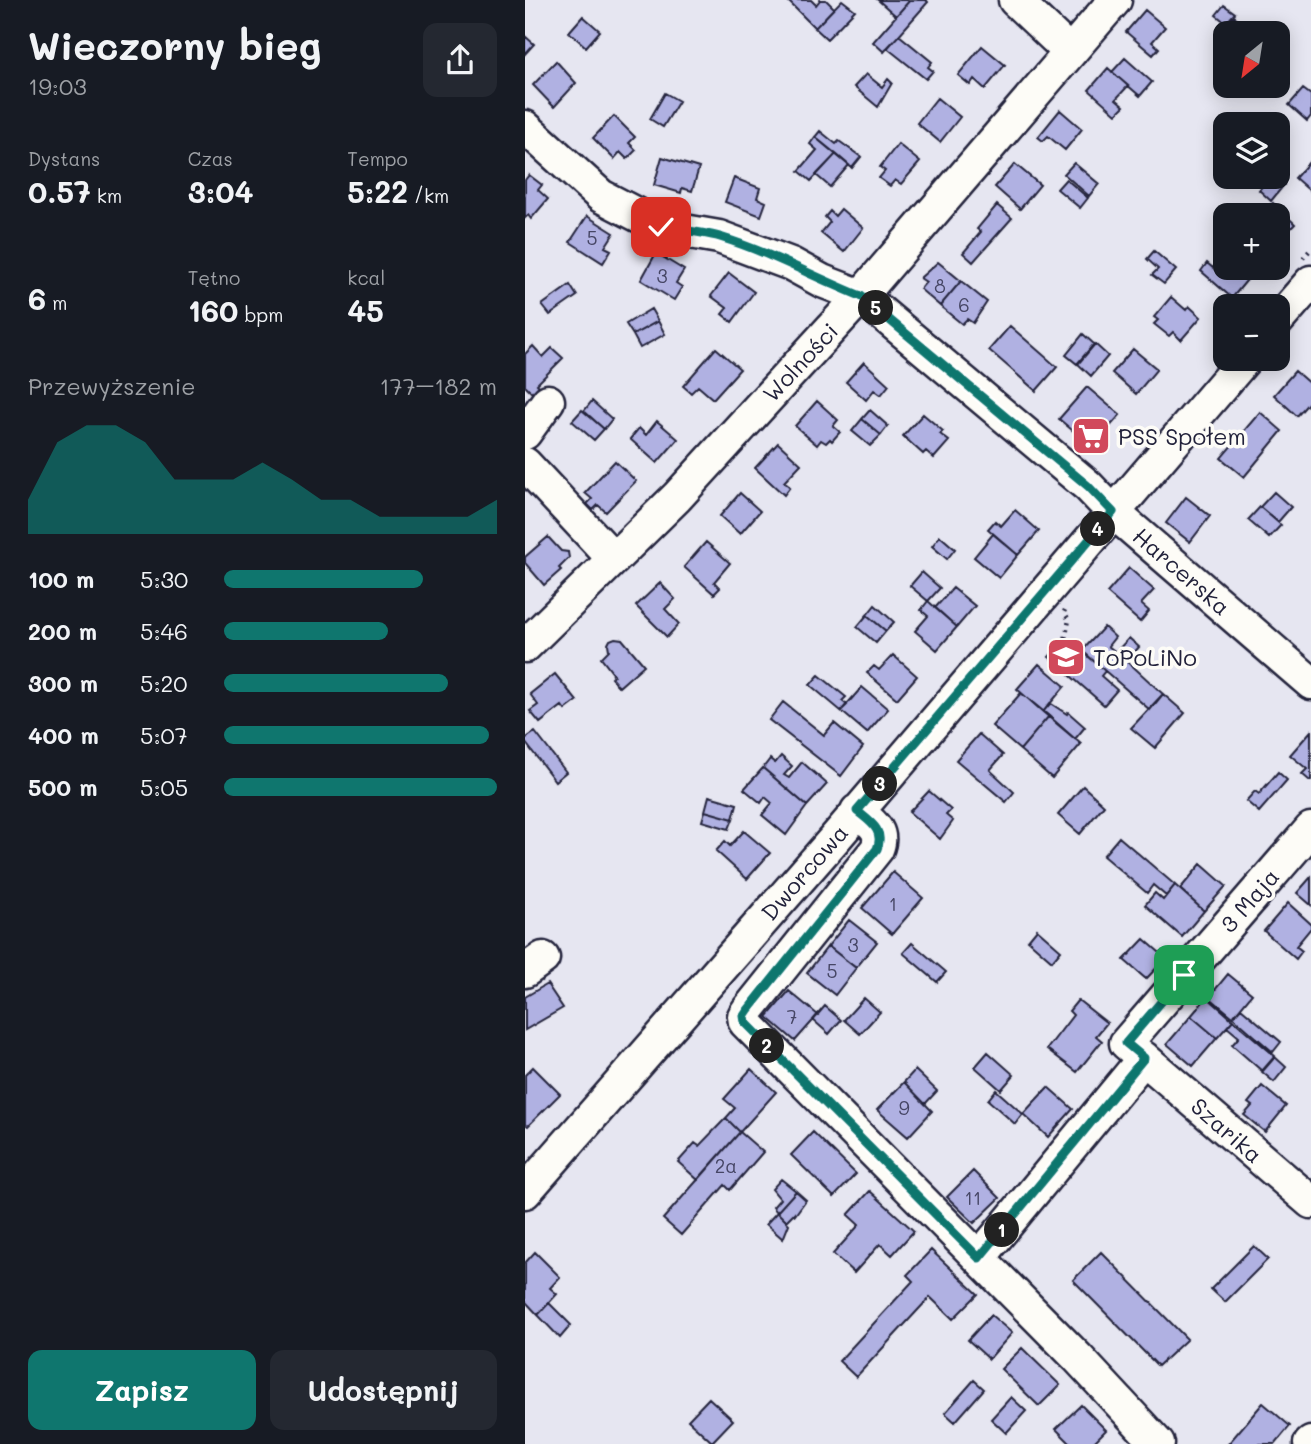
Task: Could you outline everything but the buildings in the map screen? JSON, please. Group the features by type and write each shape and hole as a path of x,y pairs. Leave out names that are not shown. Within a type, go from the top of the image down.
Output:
{"street":[{"path":"1015,0 1070,52"},
{"name":"Wolności","path":"525,646 677,497 861,296 1115,0"},
{"name":"Harcerska","path":"525,127 601,197 661,227 719,237 791,264 822,281 861,296 1088,486 1113,512 1311,683"},
{"path":"1290,306 1311,282"},
{"name":"Dworcowa","path":"525,1192 1235,371"},
{"path":"525,433 548,401"},
{"path":"525,464 614,559"},
{"path":"857,811 878,829 880,842 877,849 748,1010 744,1016 745,1022 979,1258 1145,1439"},
{"name":"3 Maja","path":"1144,1058 1126,1043 1311,829"},
{"path":"979,1258 1144,1058"},
{"name":"Szarika","path":"1144,1058 1311,1202"}],"path":[{"path":"1067,615 1069,626 1065,640 1081,654"}],"place":[{"name":"PSS Społem","path":"1091,436"},
{"name":"ToPoLiNo","path":"1066,657"}],"route":[{"path":"661,227 719,237 791,264 822,281 861,296 1088,486 1113,512 857,811 878,829 880,842 877,849 748,1010 744,1016 745,1022 979,1258 1144,1058 1126,1043 1184,975"}]}
